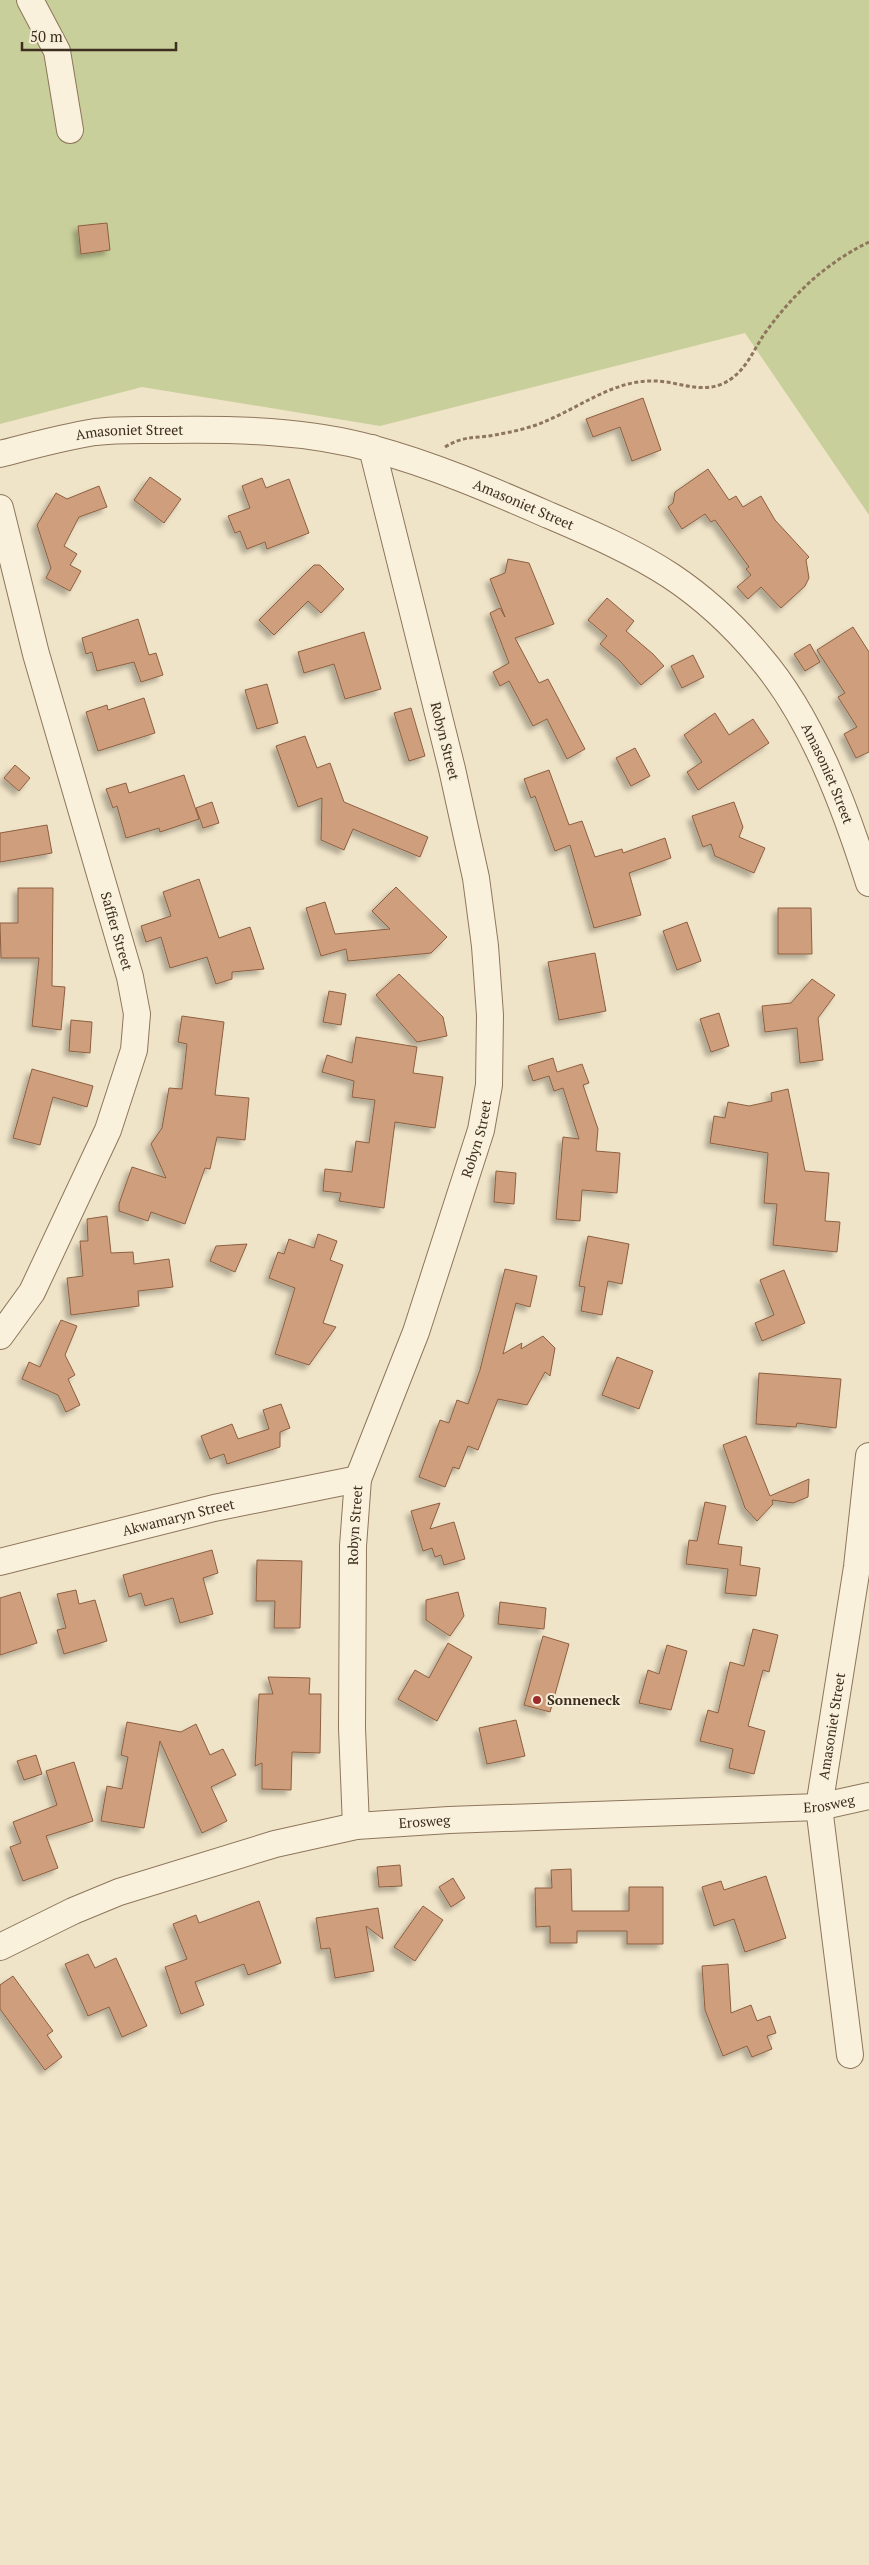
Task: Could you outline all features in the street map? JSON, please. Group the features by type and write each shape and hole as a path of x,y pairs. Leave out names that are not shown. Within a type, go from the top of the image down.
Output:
{"street":[{"path":"30,0 57,51 70,130"},
{"name":"Amasoniet Street","path":"0,454 96,432 125,430 232,429 304,434 372,448 418,462 505,496 634,555 671,576 709,605 760,656 780,684 807,729 853,833 869,883"},
{"name":"Robyn Street","path":"356,1826 352,1728 353,1546 358,1479 416,1332 481,1130 489,1085 490,1014 485,946 476,878 452,770 372,448"},
{"name":"Saffier Street","path":"0,508 36,654 130,977 137,1014 134,1050 108,1130 32,1292 0,1336"},
{"name":"Amasoniet Street","path":"850,2055 820,1807 857,1566 869,1456"},
{"name":"Akwamaryn Street","path":"0,1562 214,1508 358,1479"},
{"name":"Erosweg","path":"0,1947 73,1910 118,1892 276,1844 356,1826 468,1819 820,1807 869,1796"}],"path":[{"path":"418,462 460,438 495,435 545,422 614,388 651,381 705,388 722,384 739,374 766,332 812,277 833,261 869,242"}],"green space":[{"path":"0,0 869,0 869,515 745,333 380,426 142,387 0,424"}],"building":[{"path":"107,223 110,250 81,254 78,226"},
{"path":"643,398 661,450 632,461 620,427 593,437 586,419"},
{"path":"708,469 729,500 736,496 743,507 761,496 775,520 809,557 806,560 809,578 805,586 781,608 761,587 748,599 737,587 751,575 746,569 749,567 715,520 711,522 705,514 682,529 668,507 673,503 675,492"},
{"path":"150,477 181,499 164,523 134,500"},
{"path":"262,478 266,488 289,479 309,533 267,549 265,542 247,549 240,531 235,533 228,516 250,508 242,486"},
{"path":"99,486 107,507 79,517 64,546 77,554 70,565 81,571 70,591 46,578 51,568 37,525 56,493 67,499"},
{"path":"508,559 529,563 554,624 515,638 539,683 548,679 585,749 567,759 547,719 533,726 509,681 500,686 493,672 509,663 490,613 500,608 505,617 490,579 505,573"},
{"path":"314,565 320,565 344,589 321,613 308,601 274,635 259,620"},
{"path":"607,598 634,621 626,631 664,666 641,685 620,661 600,644 607,636 588,620"},
{"path":"138,619 149,655 156,653 163,675 141,682 134,662 97,671 92,652 86,654 82,638"},
{"path":"853,627 869,652 869,752 856,758 844,734 857,727 838,697 845,693 817,650"},
{"path":"364,632 381,689 345,699 334,664 304,673 298,652"},
{"path":"810,644 820,662 805,671 794,654"},
{"path":"693,655 704,677 682,688 671,666"},
{"path":"267,684 278,723 257,729 245,690"},
{"path":"144,698 155,733 98,751 86,712 107,705 108,710"},
{"path":"411,708 425,756 409,761 394,713"},
{"path":"715,713 729,735 753,719 769,743 698,790 687,772 702,762 684,735"},
{"path":"305,736 317,768 330,763 344,802 428,837 420,857 353,829 344,850 321,840 322,798 298,807 276,746"},
{"path":"635,748 650,776 631,786 616,758"},
{"path":"15,765 30,778 19,791 4,778"},
{"path":"549,770 569,825 582,821 595,857 622,849 623,853 665,838 671,858 629,873 641,915 594,928 570,845 555,851 535,796 531,798 524,779"},
{"path":"184,775 199,819 160,832 159,828 126,838 117,806 113,808 106,789 126,783 129,793"},
{"path":"212,802 219,823 203,828 196,808"},
{"path":"734,802 743,827 739,837 765,848 754,873 715,856 711,844 703,847 692,816"},
{"path":"47,825 52,853 0,862 0,833"},
{"path":"199,879 219,938 250,927 264,969 232,972 232,979 216,984 207,957 170,968 161,937 146,942 141,926 171,916 163,892"},
{"path":"396,887 447,937 431,953 348,961 346,949 321,956 306,908 325,902 335,934 390,929 372,911"},
{"path":"18,888 53,888 52,986 65,987 61,1030 32,1026 39,958 1,958 0,923 18,923"},
{"path":"778,908 811,908 812,954 778,954"},
{"path":"687,922 701,961 677,970 663,931"},
{"path":"595,953 606,1011 559,1020 548,962"},
{"path":"399,974 443,1017 447,1036 417,1042 376,995"},
{"path":"812,979 835,995 818,1018 823,1060 800,1063 797,1028 765,1032 762,1006 791,1003"},
{"path":"329,991 346,994 341,1025 323,1022"},
{"path":"719,1013 729,1046 711,1052 700,1019"},
{"path":"182,1016 224,1022 215,1095 249,1098 245,1140 217,1137 210,1169 205,1168 185,1224 151,1212 148,1221 119,1211 119,1204 132,1167 166,1178 151,1144 162,1128 169,1088 182,1089 187,1044 178,1042"},
{"path":"71,1020 92,1022 90,1053 69,1051"},
{"path":"356,1037 417,1047 413,1073 443,1077 435,1128 395,1122 384,1208 339,1201 341,1193 323,1191 325,1169 352,1172 356,1141 369,1143 375,1100 352,1097 354,1081 322,1072 327,1055 352,1063"},
{"path":"553,1058 557,1072 582,1064 589,1083 583,1085 598,1129 596,1151 620,1153 617,1193 582,1190 580,1221 556,1219 563,1137 579,1139 563,1088 554,1091 549,1076 533,1081 528,1066"},
{"path":"32,1069 93,1086 87,1107 53,1097 40,1145 13,1138"},
{"path":"788,1089 805,1171 829,1173 825,1221 840,1222 837,1252 773,1245 777,1204 764,1203 768,1153 710,1143 714,1116 725,1118 728,1102 749,1106 772,1101 771,1093"},
{"path":"496,1171 516,1173 514,1204 494,1202"},
{"path":"107,1216 111,1253 133,1252 134,1264 169,1259 173,1287 138,1291 139,1306 71,1315 67,1278 83,1276 80,1241 88,1241 87,1219"},
{"path":"318,1234 337,1241 330,1260 343,1265 323,1323 336,1327 309,1365 275,1354 295,1288 269,1278 278,1252 284,1254 289,1239 314,1248"},
{"path":"588,1236 629,1244 622,1284 608,1281 602,1315 581,1311 585,1287 579,1286"},
{"path":"247,1244 235,1272 210,1261 216,1246"},
{"path":"505,1269 537,1276 530,1307 516,1303 503,1354 522,1343 521,1349 543,1336 555,1348 550,1376 545,1372 527,1405 498,1399 478,1450 468,1446 459,1469 453,1467 445,1487 419,1477 440,1420 449,1423 457,1400 468,1404 480,1370"},
{"path":"784,1270 805,1323 762,1341 755,1323 774,1315 760,1280"},
{"path":"61,1320 77,1326 65,1355 75,1375 68,1379 80,1405 66,1412 58,1395 22,1379 29,1362 40,1367"},
{"path":"617,1357 653,1371 639,1409 602,1395"},
{"path":"759,1373 841,1379 836,1428 797,1423 796,1427 756,1424"},
{"path":"281,1404 290,1428 280,1432 280,1447 227,1464 224,1454 210,1459 201,1436 232,1424 238,1439 269,1429 263,1410"},
{"path":"746,1436 770,1496 809,1479 808,1497 793,1503 772,1500 773,1504 757,1521 745,1508 723,1445"},
{"path":"705,1502 726,1506 718,1544 742,1547 740,1565 760,1568 756,1596 725,1593 728,1569 686,1564 689,1540 697,1541"},
{"path":"440,1503 430,1529 454,1522 465,1559 444,1565 441,1555 435,1557 432,1548 423,1551 411,1511"},
{"path":"212,1550 218,1573 203,1578 213,1614 180,1623 173,1598 145,1606 141,1593 129,1597 123,1575"},
{"path":"257,1560 302,1561 300,1628 274,1628 275,1601 256,1601"},
{"path":"76,1590 79,1604 95,1600 107,1641 64,1654 57,1630 66,1628 57,1594"},
{"path":"20,1592 37,1643 0,1655 0,1598"},
{"path":"458,1592 464,1616 450,1636 426,1620 426,1600"},
{"path":"500,1602 546,1608 544,1629 498,1624"},
{"path":"753,1629 778,1635 769,1672 763,1670 748,1726 765,1731 754,1774 729,1768 733,1749 700,1741 708,1710 718,1713 730,1662 744,1666"},
{"path":"543,1636 569,1644 550,1712 524,1705"},
{"path":"448,1643 472,1657 437,1721 398,1699 415,1670 429,1678"},
{"path":"667,1645 687,1651 671,1710 639,1703 648,1670 659,1674"},
{"path":"268,1677 310,1678 309,1694 321,1694 320,1753 292,1752 291,1790 262,1789 262,1763 255,1766 259,1694 273,1694"},
{"path":"516,1720 525,1756 487,1764 479,1728"},
{"path":"127,1722 181,1732 196,1724 210,1755 223,1749 236,1775 211,1787 227,1821 202,1833 160,1741 144,1828 101,1821 107,1786 122,1789 128,1757 121,1755"},
{"path":"36,1755 42,1774 24,1780 17,1761"},
{"path":"74,1762 93,1821 46,1836 58,1868 23,1881 10,1847 21,1843 13,1822 57,1805 46,1771"},
{"path":"400,1865 402,1886 379,1887 377,1867"},
{"path":"571,1869 572,1911 629,1911 629,1887 663,1887 663,1944 627,1944 627,1931 577,1931 577,1943 550,1943 550,1926 536,1927 535,1888 552,1888 551,1870"},
{"path":"766,1876 786,1938 745,1952 734,1919 714,1926 702,1887 721,1881 724,1890"},
{"path":"453,1878 465,1898 451,1907 439,1887"},
{"path":"259,1901 281,1963 248,1975 244,1964 195,1982 204,2005 181,2014 165,1967 187,1959 173,1924 196,1915 199,1923"},
{"path":"423,1906 443,1920 415,1961 394,1947"},
{"path":"378,1908 383,1939 366,1926 374,1971 335,1978 330,1948 321,1949 316,1918"},
{"path":"88,1954 95,1968 116,1958 147,2026 122,2037 109,2007 88,2016 65,1964"},
{"path":"728,1964 731,2013 751,2005 757,2021 770,2016 776,2033 767,2036 772,2049 752,2057 747,2046 723,2056 705,2010 702,1966"},
{"path":"13,1976 53,2031 47,2035 62,2057 45,2070 0,2009 0,1985"}],"place":[{"name":"Sonneneck","path":"537,1700"}]}
